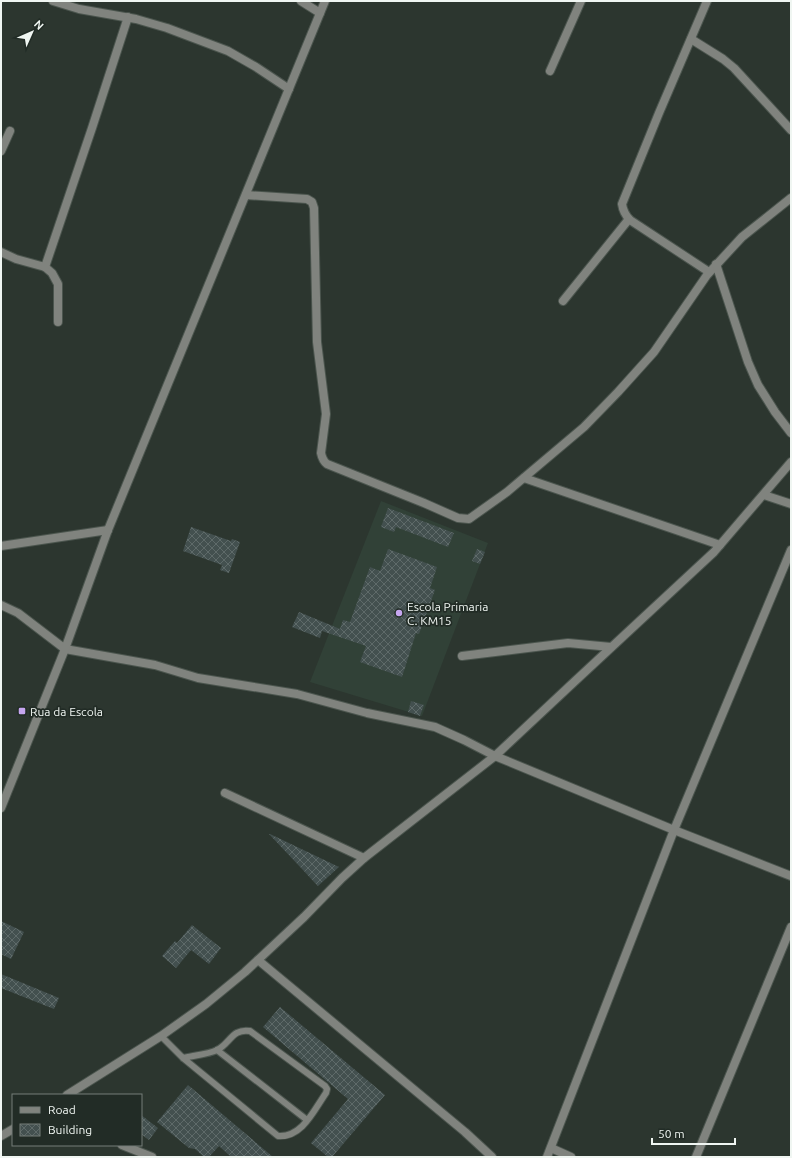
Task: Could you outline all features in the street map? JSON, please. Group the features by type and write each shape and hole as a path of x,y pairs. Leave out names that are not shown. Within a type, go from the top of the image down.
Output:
{"street":[{"path":"53,1 79,9 136,18 168,28 228,51 256,67 288,89"},
{"path":"301,1 320,13"},
{"path":"1,808 65,649 108,530 325,1"},
{"path":"550,71 581,1"},
{"path":"707,1 658,113 622,204 623,211 629,219 710,272"},
{"path":"45,267 128,17"},
{"path":"691,38 729,64 791,130"},
{"path":"1,151 10,131"},
{"path":"246,196 307,199 312,202 314,208 317,342 326,414 321,453 324,462 458,518 469,520 524,478 584,427 654,352 716,264 742,237 791,198"},
{"path":"563,300 629,219"},
{"path":"1,252 16,259 45,267 52,273 58,284 58,322"},
{"path":"716,264 748,362 758,386 775,412 791,432"},
{"path":"69,1094 161,1036 206,1004 258,960 364,858 495,756 714,552 791,462"},
{"path":"524,478 720,545"},
{"path":"764,495 791,504"},
{"path":"1,546 108,530"},
{"path":"547,1157 674,830 791,550"},
{"path":"1,605 18,613 65,649 155,665 198,678 297,694 367,713 435,726 495,756 674,830 791,876"},
{"path":"462,656 568,643 611,647"},
{"path":"225,793 364,858"},
{"path":"696,1157 791,928"},
{"path":"258,960 465,1132 492,1157"},
{"path":"1,1136 12,1130"},
{"path":"124,1146 152,1157"},
{"path":"551,1148 571,1157"}],"lane":[{"path":"161,1036 183,1058 278,1136 291,1134 300,1130 326,1093 327,1089 326,1086 250,1031 244,1030 239,1032 217,1050 183,1058"},
{"path":"217,1050 307,1120"}],"shaded area":[{"name":"Escola Primaria C. KM15","path":"381,501 488,543 422,716 310,682"}],"building":[{"path":"388,508 454,533 448,547 396,527 394,532 381,527"},
{"path":"191,527 231,541 232,539 240,542 229,573 220,570 222,565 183,551"},
{"path":"388,549 437,567 430,588 435,590 419,634 416,633 402,677 360,662 366,646 322,631 320,638 292,627 299,612 340,629 343,620 350,622 370,567 380,571"},
{"path":"477,549 485,552 480,564 472,561"},
{"path":"411,701 424,705 420,716 408,712"},
{"path":"270,834 339,867 318,886"},
{"path":"1,921 24,932 11,959 1,954"},
{"path":"192,925 221,948 209,964 191,950 176,968 162,956 175,941 177,943"},
{"path":"1,974 59,998 54,1009 1,988"},
{"path":"280,1007 385,1095 332,1157 328,1157 311,1143 348,1099 263,1027"},
{"path":"188,1085 273,1157 231,1157 219,1146 209,1157 204,1157 195,1149 189,1148 157,1122"},
{"path":"142,1116 158,1128 149,1140 142,1135"}],"place":[{"name":"Escola Primaria C. KM15","path":"399,613"},
{"name":"Rua da Escola","path":"22,711"}]}
